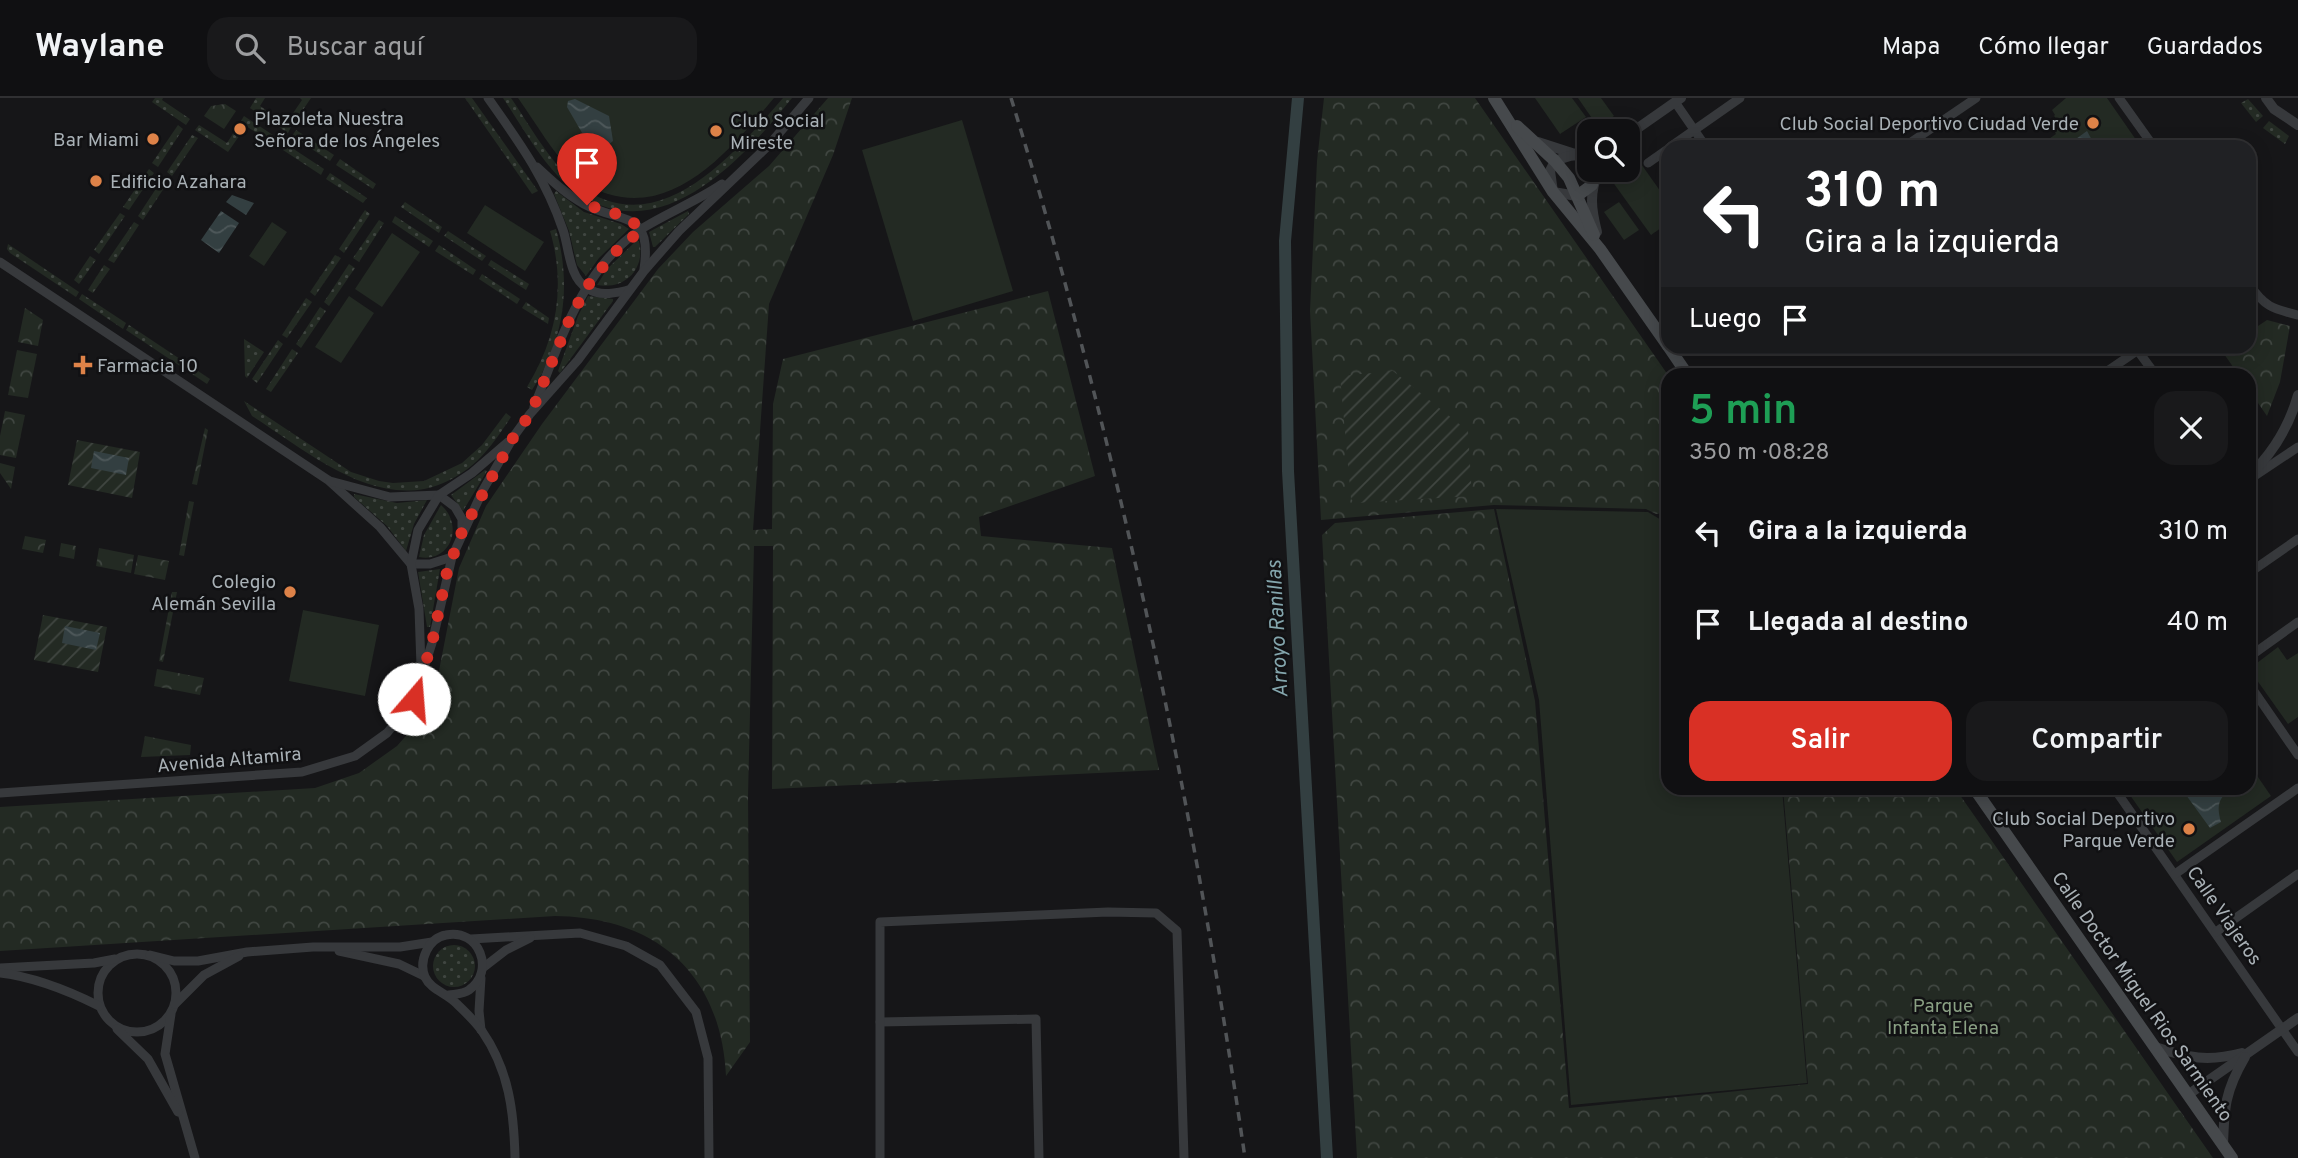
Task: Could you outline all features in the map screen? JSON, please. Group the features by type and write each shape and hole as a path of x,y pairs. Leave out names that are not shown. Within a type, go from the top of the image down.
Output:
{"main road":[{"path":"1494,98 1553,192 1600,248 1661,336"},
{"path":"1504,114 1569,177 1600,248"},
{"path":"1577,196 1589,182"},
{"name":"Calle Doctor Miguel Rios Sarmiento","path":"1979,795 2232,1158"}],"street":[{"path":"488,98 534,163 559,188 587,205 624,216 642,229 647,249 644,271"},
{"name":"Avenida Altamira","path":"0,793 302,772 355,756 387,733 414,699 432,643 452,557 461,534 514,436 578,360 644,271 679,231 747,167 809,98"},
{"path":"1680,140 1740,98"},
{"path":"1913,140 1964,101 1976,98"},
{"path":"2119,98 2149,140"},
{"path":"2266,98 2274,109 2298,125"},
{"path":"1640,127 1678,100 1701,140"},
{"path":"1531,138 1575,154"},
{"path":"1575,154 1555,161 1550,172 1553,192 1577,196"},
{"path":"1648,163 1661,154"},
{"path":"534,163 564,234 570,264 586,288 605,295 629,290"},
{"name":"Avenida Altamira","path":"531,413 568,323 586,288 613,254 642,229 700,200 747,167"},
{"path":"1593,182 1590,201 1600,248"},
{"path":"0,262 328,480 380,527 411,564 430,564 452,557"},
{"path":"2256,294 2271,309 2298,316"},
{"path":"2112,368 2133,354"},
{"path":"2256,470 2286,430 2298,395"},
{"name":"Avenida Altamira","path":"421,678 422,642 411,564 418,530 439,495 471,473 514,436"},
{"path":"2256,474 2298,447"},
{"path":"328,480 390,497 439,495 455,507 462,519 461,534"},
{"path":"2256,568 2298,538"},
{"path":"2256,652 2298,622"},
{"path":"2256,694 2298,755"},
{"path":"2175,874 2298,788"},
{"name":"Calle Viajeros","path":"2119,795 2298,1052"},
{"path":"2216,932 2298,874"},
{"path":"880,1158 880,922 1108,912 1156,913 1177,932 1184,1158"},
{"path":"0,968 94,963 136,953 174,961 198,961 247,952 313,947 400,947 432,942 445,935 459,934 471,939 580,933 626,946 660,965 696,1012 708,1058 709,1158"},
{"path":"484,967 506,950 534,935"},
{"path":"471,939 481,951 484,967 479,1011 481,1030"},
{"path":"425,976 424,954 432,942"},
{"path":"313,947 399,964 425,976 434,988 449,995 481,1030 496,1056 508,1086 514,1117 515,1158"},
{"path":"195,1158 165,1054 171,1013 175,1004 204,975 247,952"},
{"path":"150,955 166,965 175,983 175,1004"},
{"path":"99,1006 99,978 115,959"},
{"path":"0,973 24,976 70,992 99,1006 114,1026 148,1059 186,1126"},
{"path":"449,995 467,992 481,978"},
{"path":"114,1026 132,1032 156,1028 171,1013"},
{"path":"2189,1094 2298,1018"},
{"path":"880,1022 1036,1019 1039,1158"},
{"path":"2155,1047 2180,1056 2217,1060 2248,1052"},
{"path":"2223,1146 2224,1107 2231,1081 2248,1052"}],"green space":[{"path":"155,98 163,98 162,100 190,119 186,125 152,102"},
{"path":"256,98 265,98 260,106 291,127 288,133 250,108"},
{"path":"300,98 311,98 294,123 289,119 302,100"},
{"path":"465,98 472,98 538,191 532,194"},
{"path":"503,98 511,98 566,175 606,200 635,205 664,199 691,186 717,167 783,98 792,98 748,148 722,172 694,192 664,206 634,211 603,206 571,188 543,158"},
{"path":"518,98 774,98 741,136 702,172 681,186 658,195 634,198 608,194 576,176 552,148"},
{"path":"828,98 852,98 833,155 769,304 753,530 772,529 773,404 783,359 1048,291 1095,476 979,517 981,536 1112,548 1159,770 772,789 773,546 754,546 748,796 750,1042 726,1076 721,1040 711,1008 696,980 677,958 652,940 624,927 591,919 555,916 0,951 0,807 315,788 359,773 397,746 412,729 429,702 437,681 459,568 486,506 542,424 658,269 693,232 769,166"},
{"path":"1324,98 1475,98 1663,368 1661,368 1661,513 1656,514 1646,509 1494,505 1321,520 1310,311 1317,161"},
{"path":"1535,98 1572,98 1586,117 1577,119 1577,123 1560,134"},
{"path":"1578,98 1601,98 1614,116 1610,119 1592,119"},
{"name":"Club Social Deportivo Ciudad Verde","path":"2066,98 2107,98 2136,140 2047,140 2062,125 2052,110"},
{"path":"2248,99 2263,116 2256,122 2241,103"},
{"path":"225,104 236,111 224,129 204,116 211,106"},
{"path":"244,116 282,141 278,147 246,126 228,152 195,130 199,125 227,143"},
{"path":"962,120 1013,291 913,321 862,150"},
{"path":"2269,121 2289,136 2285,144 2263,128"},
{"path":"178,125 183,129 158,167 152,163"},
{"path":"296,130 334,155 330,161 292,136"},
{"path":"192,135 198,138 172,176 167,172"},
{"path":"286,144 324,169 321,175 283,150"},
{"path":"340,159 376,184 373,189 336,165"},
{"path":"1640,162 1661,192 1661,228 1651,235 1613,182 1640,182"},
{"path":"149,169 154,173 129,210 123,207"},
{"path":"330,173 367,198 363,203 326,179"},
{"path":"163,178 168,182 143,220 138,216"},
{"path":"556,191 584,212 629,229 599,258 586,276 577,265 569,231 554,194"},
{"path":"405,202 442,227 439,233 401,207"},
{"path":"1619,202 1639,230 1624,240 1604,212"},
{"path":"485,205 544,242 525,271 467,233"},
{"path":"365,210 370,214 344,253 339,249"},
{"path":"688,211 689,214 653,247 649,232"},
{"path":"120,213 125,216 99,254 94,250"},
{"path":"395,216 433,241 429,247 392,222"},
{"path":"379,220 384,223 359,262 353,258"},
{"path":"134,222 139,225 114,263 108,260"},
{"path":"272,222 287,232 264,266 249,256"},
{"path":"556,229 564,271 562,312 552,352 532,390 527,387 546,350 556,311 557,272 550,231"},
{"path":"448,231 486,256 482,261 444,236"},
{"path":"392,233 420,252 382,307 355,289"},
{"path":"639,241 639,260 631,275 616,284 597,285 607,269"},
{"path":"8,244 79,292 76,297 10,253"},
{"path":"439,245 476,270 473,275 435,251"},
{"path":"335,255 341,258 315,296 310,292"},
{"path":"90,256 96,260 79,284 74,280"},
{"path":"491,260 529,284 526,290 488,265"},
{"path":"349,264 355,268 329,306 324,302"},
{"path":"104,265 110,269 93,293 88,290"},
{"path":"482,274 520,299 517,304 479,279"},
{"path":"82,294 126,323 123,329 79,299"},
{"path":"349,296 374,313 341,363 315,347"},
{"path":"588,296 613,301 560,373 558,371 578,316"},
{"path":"306,298 312,302 287,338 282,335"},
{"path":"526,302 549,318 548,324 522,308"},
{"path":"320,307 326,311 301,348 296,344"},
{"path":"25,308 43,320 38,346 18,342"},
{"path":"2267,320 2290,326 2280,382 2267,416 2256,400 2256,368 2234,368 2224,354 2256,354 2256,327"},
{"path":"129,325 210,379 207,384 126,330"},
{"path":"244,339 264,352 247,378 245,376"},
{"path":"278,340 283,344 257,383 252,379"},
{"path":"292,349 298,353 271,392 266,389"},
{"path":"17,350 37,354 28,398 8,395"},
{"path":"1393,371 1468,431 1472,496 1355,503 1351,499 1340,376"},
{"path":"244,401 351,472 393,483 424,481 462,463 482,445 506,413 511,417 478,460 449,481 419,490 390,489 361,482 305,452 252,416"},
{"path":"5,411 25,415 16,458 0,455 0,436"},
{"path":"205,428 208,430 197,485 192,484"},
{"path":"77,440 140,452 132,498 68,485"},
{"path":"0,463 15,467 11,489 0,473"},
{"path":"487,471 463,511 451,495"},
{"path":"354,494 397,503 427,500 414,524 406,551 387,526 354,497"},
{"path":"189,501 194,502 184,556 179,555"},
{"path":"441,505 452,522 451,541 439,554 419,557 424,535"},
{"name":"Parque Infanta Elena","path":"1494,509 1535,701 1569,1108 1808,1084 1784,795 1960,795 2213,1158 1357,1158 1322,535 1335,523"},
{"path":"1496,509 1648,512 1661,520 1661,795 1783,795 1807,1083 1571,1105 1539,700"},
{"path":"25,536 46,540 43,553 22,549"},
{"path":"61,543 76,546 74,559 59,556"},
{"path":"99,548 134,555 131,573 96,566"},
{"path":"138,555 169,561 165,580 134,574"},
{"path":"440,569 430,627 427,627 418,572"},
{"path":"172,592 177,592 163,662 159,661"},
{"path":"303,610 379,625 365,696 289,681"},
{"path":"43,615 107,627 98,672 34,660"},
{"path":"2278,647 2287,660 2298,653 2298,717 2288,724 2256,679 2256,664"},
{"path":"157,669 204,678 200,695 154,686"},
{"path":"145,736 191,745 190,755 141,757"},
{"name":"Club Social Deportivo Parque Verde","path":"2256,774 2271,796 2177,862 2130,795 2256,795"},
{"path":"454,945 469,951 475,966 469,981 454,987 439,981 433,966 439,951"}],"water":[{"path":"575,99 609,116 613,141 608,145 588,143 567,107 568,101"},
{"path":"2087,131 2092,140 2074,140"},
{"path":"232,195 254,203 246,215 226,202"},
{"path":"221,211 239,223 219,253 201,240"},
{"path":"94,451 129,458 126,475 91,468"},
{"path":"65,626 100,633 96,650 62,643"},
{"path":"2186,795 2225,795 2219,806 2221,822 2210,828"}],"waterway":[{"name":"Arroyo Ranillas","path":"1298,98 1285,241 1288,471 1327,1158"}],"railway":[{"path":"1011,98 1085,359 1149,624 1202,890 1245,1158"}],"place":[{"name":"Club Social Deportivo Ciudad Verde","path":"2093,123"},
{"name":"Plazoleta Nuestra Señora de los Ángeles","path":"240,129"},
{"name":"Club Social Mireste","path":"716,131"},
{"name":"Bar Miami","path":"153,139"},
{"name":"Edificio Azahara","path":"96,181"},
{"name":"Farmacia 10","path":"83,365"},
{"name":"Colegio Alemán Sevilla","path":"290,592"},
{"name":"Club Social Deportivo Parque Verde","path":"2189,829"}],"route":[{"path":"414,699 432,643 447,572 461,534 514,436 531,413 568,323 586,288 613,254 642,229 624,216 587,205"}]}
